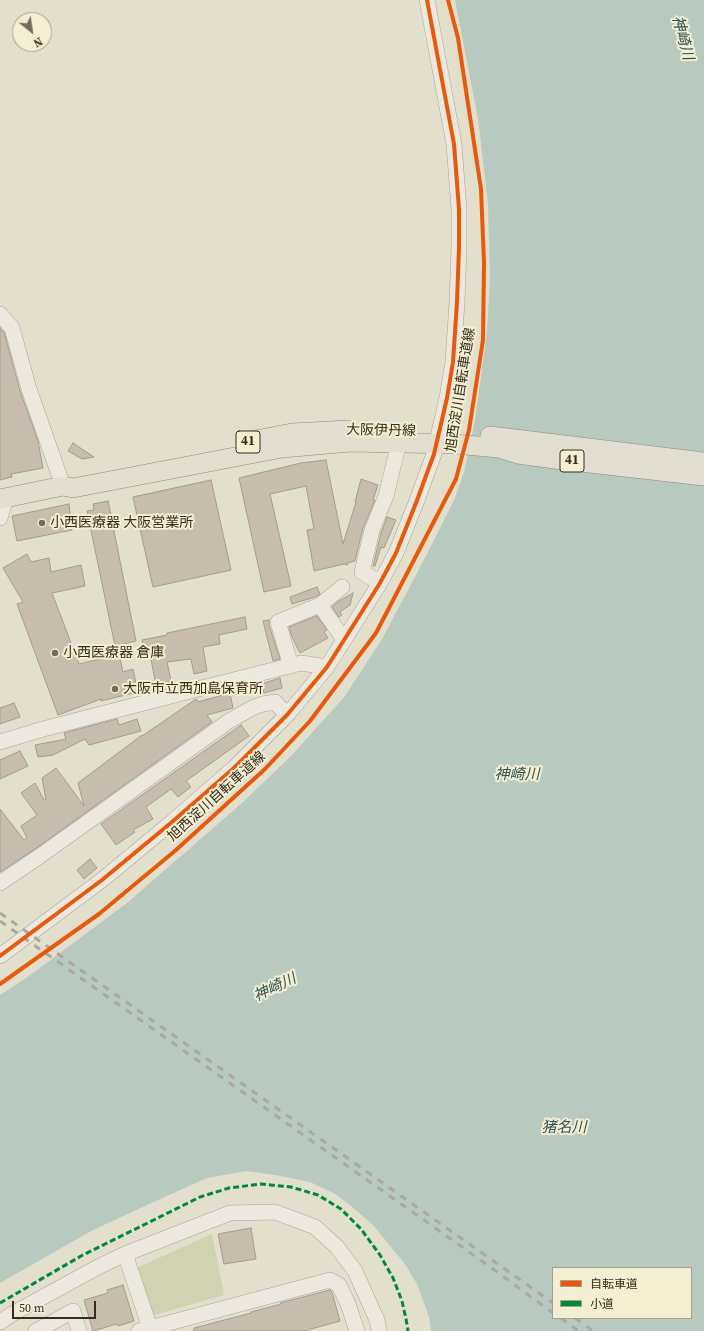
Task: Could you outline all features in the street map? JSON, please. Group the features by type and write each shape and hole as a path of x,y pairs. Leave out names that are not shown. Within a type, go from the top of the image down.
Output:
{"main road":[{"name":"大阪伊丹線","path":"63,486 71,479 292,433 364,429 440,438 499,448 518,454 704,476"},
{"name":"大阪伊丹線","path":"3,498 63,486 73,488 282,448 350,442 399,442 440,438 457,432 704,462"}],"street":[{"path":"0,956 102,880 172,822 234,768 288,715 327,667 380,583 396,553 440,438 453,362 460,247 459,209 454,144 427,0"},
{"path":"0,314 12,328 29,389 63,486"},
{"path":"380,583 362,572 372,530 386,496 399,442"},
{"path":"0,518 3,498"},
{"path":"291,666 278,622 330,593 344,640"},
{"path":"0,742 43,729 301,663 327,667"},
{"path":"0,883 229,721 254,707 275,702 288,715"},
{"path":"0,1322 98,1267 125,1254 230,1213 275,1212 316,1227 337,1247 355,1271 377,1320 379,1331"},
{"path":"125,1254 147,1330 330,1280 339,1285 348,1304 353,1330"},
{"path":"36,1331 73,1311 79,1331"}],"green space":[{"path":"212,1234 224,1295 154,1315 151,1314 136,1268"}],"water":[{"name":"神崎川","path":"455,0 704,0 704,1331 431,1331 429,1317 417,1284 405,1264 373,1225 350,1205 335,1194 310,1182 247,1171 207,1178 158,1200 93,1230 0,1283 0,995 29,976 127,903 242,803 292,755 345,696 382,639 455,498 464,472 475,421 487,331 490,278 488,204 478,119"}],"building":[{"path":"0,328 4,332 20,391 38,441 43,468 11,474 12,477 0,480"},
{"path":"73,443 94,457 82,459 68,451"},
{"path":"326,460 343,544 356,502 361,479 378,485 373,500 375,500 363,528 355,561 347,563 348,565 344,564 314,571 307,530 314,529 306,486 270,494 291,586 264,592 239,478 301,463"},
{"path":"211,480 231,570 153,587 133,497"},
{"path":"108,501 136,641 115,646 87,511 94,510 93,504"},
{"name":"小西医療器 大阪営業所","path":"69,504 72,530 17,541 12,516"},
{"path":"387,517 396,520 384,548 381,547 375,566 373,566 381,533"},
{"path":"27,554 31,562 49,558 51,572 81,565 85,586 52,593 79,664 119,654 123,672 133,669 138,692 101,701 101,699 58,715 17,604 23,602 3,568"},
{"path":"317,587 320,594 292,604 290,597"},
{"path":"353,593 350,605 340,612 342,615 339,617 332,607"},
{"path":"317,616 327,630 324,632 328,638 300,653 289,627"},
{"path":"245,617 247,629 219,635 220,644 203,647 207,671 194,674 191,659 167,662 171,681 156,685 149,649 144,650 142,640 167,635 167,633"},
{"path":"269,620 269,625 280,659 273,661 263,621"},
{"path":"280,678 282,688 264,693 261,684"},
{"path":"230,693 233,708 207,715 212,722 35,849 0,872 0,809 24,840 27,838 21,826 37,815 21,793 35,783 44,800 46,800 42,778 56,768 84,806 78,783 142,735 196,699 198,702"},
{"path":"14,703 20,717 0,724 0,708"},
{"path":"117,719 119,725 137,719 141,731 89,745 85,739 53,755 38,757 35,745 66,739 64,733"},
{"path":"241,725 249,736 186,781 191,787 178,797 171,789 146,807 153,819 133,830 135,832 116,845 101,824"},
{"path":"20,751 28,766 0,779 0,760"},
{"path":"90,859 97,868 84,879 77,870"},
{"path":"251,1228 256,1259 224,1264 218,1234"},
{"path":"123,1285 134,1321 93,1331 84,1300 108,1293 107,1290"},
{"path":"330,1290 332,1292 340,1321 304,1331 194,1331 194,1328"}],"railway":[{"path":"0,913 552,1302"},
{"path":"0,921 482,1261 552,1312"},
{"path":"562,1319 578,1331"},
{"path":"576,1319 593,1331"}],"marked path":[{"path":"0,1303 81,1256 200,1197 229,1188 261,1184 291,1187 318,1195 341,1209 361,1229 380,1255 393,1278 402,1301 408,1331"}],"cycle path":[{"name":"旭西淀川自転車道線","path":"0,956 102,880 172,822 234,768 287,715 327,667 380,583 396,553 434,454 447,398 453,362 457,302 459,209 454,144 427,0"},
{"name":"旭西淀川自転車道線","path":"0,984 99,914 176,850 265,769 310,721 376,633 456,479 469,430 483,340 484,263 481,189 458,38 448,0"}],"place":[{"name":"小西医療器 大阪営業所","path":"42,523"},
{"name":"小西医療器 倉庫","path":"55,653"},
{"name":"大阪市立西加島保育所","path":"115,689"}],"water label":[{"name":"猪名川","path":"564,1128"}]}
